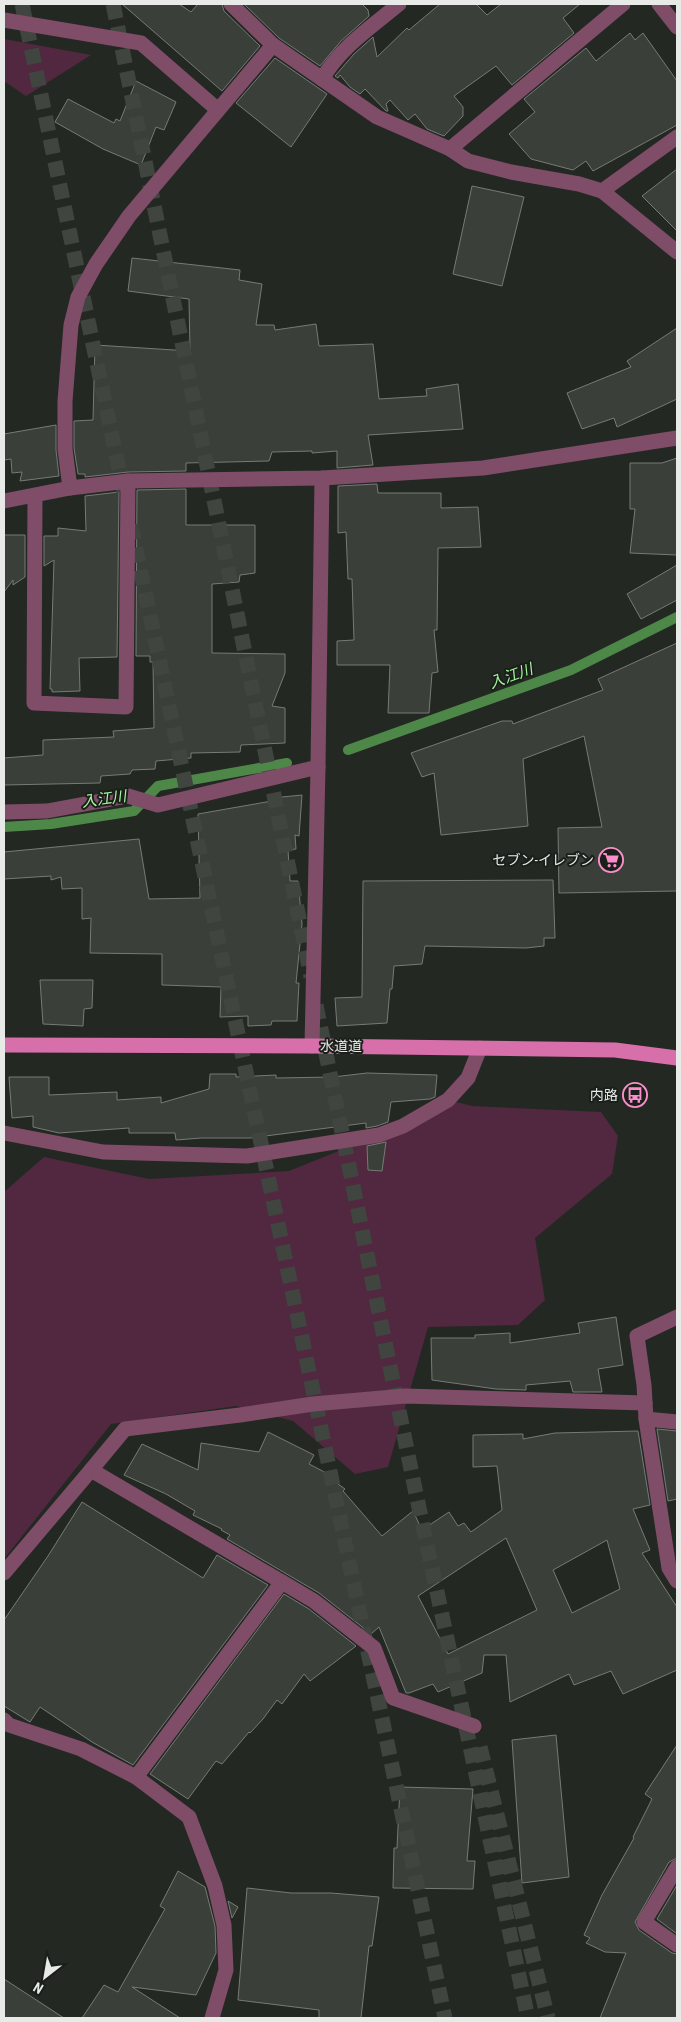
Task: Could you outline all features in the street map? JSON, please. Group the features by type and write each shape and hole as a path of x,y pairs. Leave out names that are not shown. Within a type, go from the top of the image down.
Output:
{"main road":[{"name":"水道道","path":"4,1045 312,1046 615,1050 677,1058"}],"street":[{"path":"232,4 273,45 377,117 450,149 468,161 510,172 579,184 602,191 677,252"},
{"path":"322,79 332,62 348,45 399,4"},
{"path":"450,149 623,4"},
{"path":"659,4 677,27"},
{"path":"4,20 141,43 218,110"},
{"path":"70,488 65,449 65,401 72,325 78,297 96,264 129,216 273,45"},
{"path":"602,191 677,136"},
{"path":"4,501 70,488 128,481 322,478 483,468 677,438"},
{"path":"312,1046 322,478"},
{"path":"35,496 34,703 126,707 128,481"},
{"path":"4,812 47,811 128,796 158,805 318,767"},
{"path":"4,1133 103,1152 246,1156 379,1135 403,1126 448,1100 468,1078 480,1048"},
{"path":"677,1317 637,1336 646,1419 669,1568 677,1581"},
{"path":"4,1573 125,1429 313,1404 405,1396 645,1403"},
{"path":"646,1419 677,1422"},
{"path":"91,1470 314,1601 374,1648 394,1698 474,1726"},
{"path":"136,1777 282,1582"},
{"path":"4,1720 8,1725 81,1749 136,1777 189,1817 215,1886 224,1925 226,1970 212,2018"},
{"path":"677,1867 644,1922 677,1945"}],"shaded area":[{"path":"4,39 91,55 26,96 4,81"},
{"path":"448,1100 472,1106 601,1112 618,1136 612,1174 535,1238 545,1300 518,1325 428,1327 388,1467 355,1474 293,1421 236,1406 111,1424 4,1559 4,1192 44,1157 149,1179 289,1171 379,1135"}],"building":[{"path":"122,4 179,4 191,12 198,4 222,4 224,11 260,46 222,91"},
{"path":"244,4 362,4 368,10 369,16 341,41 320,66 279,38"},
{"path":"440,4 476,4 487,15 501,4 580,4 563,18 574,33 512,85 496,66 454,96 463,107 463,116 444,136 427,129 415,114 408,120 390,100 386,104 388,111 386,111 365,89 360,94 350,87 340,75 338,78 335,76 354,54 373,37 377,57 407,28 409,30"},
{"path":"630,33 635,40 643,33 677,81 677,125 593,171 586,161 573,170 531,159 509,134 535,112 524,99 586,48 596,61"},
{"path":"275,58 327,94 291,147 236,103"},
{"path":"136,81 176,102 164,130 156,127 141,165 103,149 55,122 68,99 114,123 116,119 120,121"},
{"path":"677,169 677,231 642,196"},
{"path":"472,186 524,197 502,286 453,274"},
{"path":"132,258 240,270 239,280 262,284 256,325 274,325 275,330 316,324 319,346 373,344 379,399 427,396 426,389 458,384 463,429 368,435 373,465 337,468 337,451 312,453 312,451 272,452 269,461 186,463 186,471 128,472 85,477 85,474 78,474 74,448 74,421 93,420 95,345 190,351 189,299 128,291"},
{"path":"677,328 677,399 617,427 614,418 582,429 567,393 631,367 627,361"},
{"path":"56,425 59,476 20,481 22,472 12,473 11,459 4,460 4,434"},
{"path":"677,458 677,555 630,553 635,509 630,509 630,463 662,463"},
{"path":"377,484 378,493 441,493 441,508 478,507 481,547 438,548 437,630 434,630 438,672 432,673 429,713 388,713 390,665 337,665 337,641 354,640 352,579 348,579 346,532 338,533 338,486"},
{"path":"186,489 186,525 255,525 255,573 240,575 239,582 212,584 212,653 285,654 285,673 272,706 285,708 285,743 241,745 240,752 191,753 191,758 156,761 155,769 132,770 130,774 101,776 100,783 4,785 4,758 43,755 43,740 114,737 113,731 154,728 153,662 150,662 150,656 136,656 137,490"},
{"path":"119,492 117,657 79,658 80,691 52,692 52,689 50,689 54,560 44,566 44,536 58,536 58,528 86,531 85,496"},
{"path":"4,535 25,535 25,577 13,585 13,580 4,592"},
{"path":"677,565 677,600 641,619 627,594"},
{"path":"677,643 677,891 559,893 558,828 602,827 584,736 523,759 528,826 441,835 434,773 422,777 411,753 502,721 512,721 513,724 603,690 598,679"},
{"path":"302,795 299,836 295,835 296,849 288,850 290,881 298,881 302,924 296,983 299,983 297,1021 272,1021 271,1025 248,1026 248,1016 220,1017 221,987 162,985 162,954 90,953 91,918 82,919 82,888 62,889 61,877 51,880 51,876 4,879 4,852 139,839 149,899 200,898 198,814 272,801 272,798"},
{"path":"553,880 555,938 544,938 544,946 526,948 425,946 422,964 394,966 387,1023 337,1026 335,998 362,997 363,881"},
{"path":"40,980 93,980 92,1008 84,1009 83,1026 43,1024"},
{"path":"367,1073 437,1075 435,1097 391,1102 388,1122 366,1128 366,1123 250,1138 176,1140 175,1133 129,1133 129,1128 59,1133 33,1127 33,1116 12,1118 9,1077 49,1077 49,1095 117,1092 117,1100 161,1097 161,1103 209,1089 210,1074 236,1074 236,1077 276,1075 276,1078 333,1077"},
{"path":"386,1142 382,1171 368,1170 367,1146"},
{"path":"616,1317 623,1365 598,1369 602,1392 573,1392 570,1381 526,1385 526,1390 496,1389 432,1380 431,1338 475,1338 475,1335 510,1333 510,1343 580,1333 578,1323"},
{"path":"657,1429 677,1431 677,1499 668,1501"},
{"path":"638,1431 650,1505 633,1509 650,1550 642,1553 677,1607 677,1670 623,1694 611,1671 574,1685 569,1674 510,1702 506,1655 484,1655 482,1673 438,1692 433,1684 406,1693 379,1627 371,1634 319,1593 227,1539 230,1535 193,1515 195,1511 166,1494 124,1475 142,1444 198,1470 201,1443 259,1452 268,1432 314,1455 309,1464 336,1478 334,1481 345,1489 343,1491 382,1536 413,1511 422,1530 449,1512 458,1526 464,1523 471,1532 502,1510 497,1466 473,1467 473,1435 523,1434 523,1439 555,1433","holes":["506,1538 537,1610 448,1654 418,1596","607,1540 620,1589 572,1613 553,1570"]},
{"path":"82,1502 203,1578 217,1555 268,1585 133,1765 92,1742 40,1707 30,1722 4,1706 4,1620"},
{"path":"284,1594 309,1609 356,1646 310,1681 304,1674 282,1704 277,1700 263,1719 249,1732 222,1764 216,1761 188,1799 150,1774"},
{"path":"556,1735 569,1877 522,1883 512,1740"},
{"path":"677,1745 677,1858 669,1862 635,1922 639,1930 672,1953 677,1954 677,2018 600,2018 626,1953 605,1952 586,1943 590,1938 584,1935 602,1895 634,1838 652,1799 645,1794"},
{"path":"400,1787 473,1789 467,1861 475,1861 473,1889 393,1888 394,1848 397,1848"},
{"path":"178,1871 205,1887 215,1926 216,1953 196,1995 132,1987 180,2018 82,2018 104,1985 118,1992 165,1909 160,1906"},
{"path":"677,1885 677,1934 657,1919"},
{"path":"247,1888 291,1893 331,1893 379,1897 372,1946 369,1946 361,2018 319,2018 319,2010 238,2000"},
{"path":"228,1901 238,1907 232,1918"},
{"path":"4,1979 64,2018 4,2018"}],"waterway":[{"name":"入江川","path":"348,750 571,670 677,617"},
{"name":"入江川","path":"4,827 51,824 134,811 158,786 287,763"}],"tunnel":[{"path":"22,4 124,493"},
{"path":"113,4 311,977"},
{"path":"131,525 445,2018"},
{"path":"316,1005 414,1484 528,2018"},
{"path":"480,1747 548,2018"}],"place":[{"name":"セブン-イレブン","path":"611,860"},
{"name":"内路","path":"635,1095"}]}
